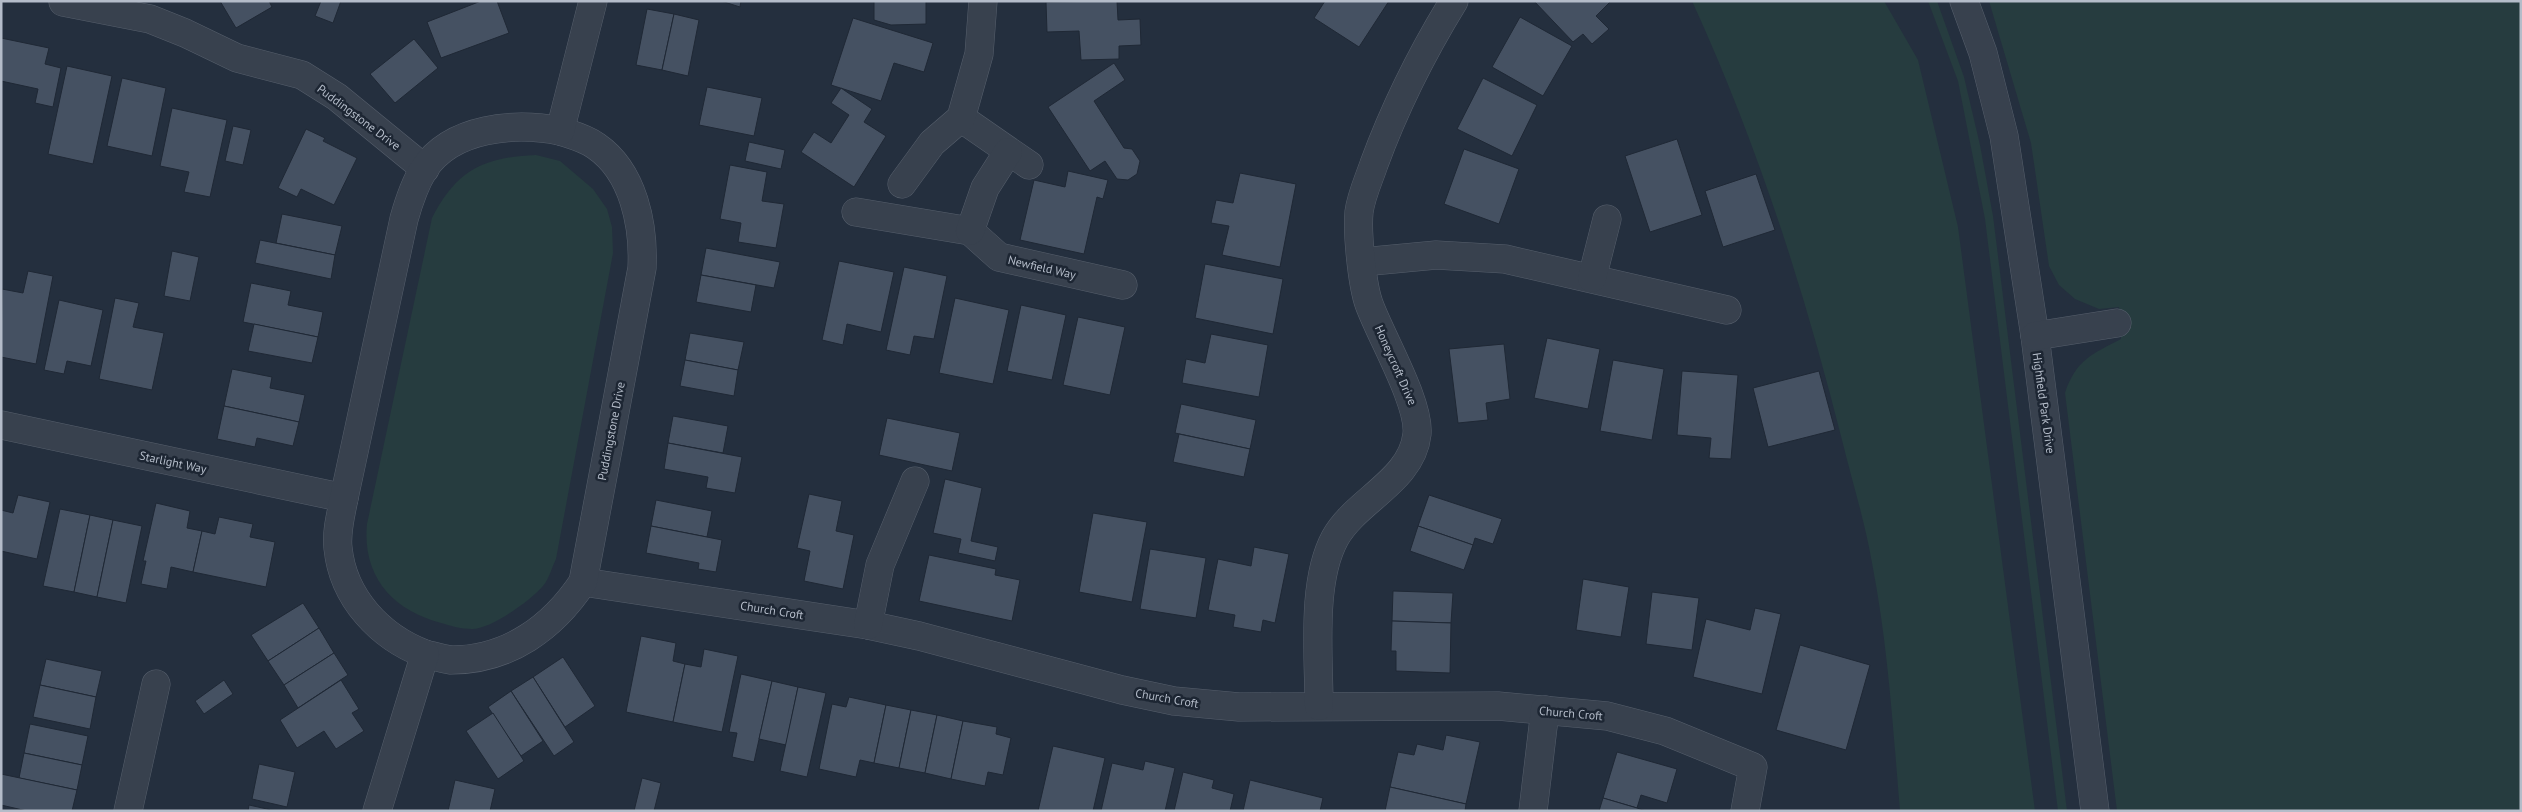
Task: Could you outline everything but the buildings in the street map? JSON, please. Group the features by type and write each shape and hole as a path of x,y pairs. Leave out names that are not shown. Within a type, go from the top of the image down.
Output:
{"street":[{"path":"560,131 593,1"},
{"path":"902,184 932,144 961,118 979,54 982,1"},
{"name":"Honeycroft Drive","path":"1319,706 1320,611 1324,561 1335,537 1348,521 1396,475 1412,454 1417,434 1416,412 1368,302 1362,262 1359,212 1366,187 1391,119 1433,36 1454,1"},
{"name":"Highfield Park Drive","path":"1964,1 1983,53 2004,136 2035,336 2095,811"},
{"name":"Puddingstone Drive","path":"63,2 152,10 185,33 237,58 302,75 337,97 425,168"},
{"path":"856,212 970,231 985,188 1018,158 961,118"},
{"name":"Puddingstone Drive","path":"515,126 536,126 580,137 597,146 611,160 633,195 641,229 643,250 642,268 583,582 562,611 549,624 516,646 472,657 450,660 425,654 393,638 376,626 362,610 349,584 338,550 344,498 404,219 410,195 425,168 437,154 454,143 484,132 515,126"},
{"path":"1592,278 1607,219"},
{"name":"Newfield Way","path":"970,231 999,257 1123,285"},
{"path":"1362,262 1436,255 1505,259 1727,310"},
{"path":"2035,336 2117,323"},
{"name":"Starlight Way","path":"1,425 344,498"},
{"path":"868,625 880,565 914,481"},
{"name":"Church Croft","path":"583,582 868,625 919,636 1122,690 1174,701 1239,707 1498,706 1607,716 1665,731 1753,767 1745,811"},
{"path":"377,811 425,654"},
{"path":"128,811 156,684"},
{"path":"1533,811 1545,710"}],"green space":[{"path":"1692,1 1884,1 1918,60 1958,227 2035,811 1900,811 1889,687 1878,594 1858,502 1812,328 1777,217 1738,108"},
{"path":"1928,1 1937,1 1964,77 1980,145 1993,216 2067,811 2058,811 1985,219 1958,81"},
{"path":"1989,1 2521,1 2521,811 2117,811 2065,393 2074,373 2086,359 2121,339 2119,307 2099,309 2075,299 2059,285 2049,266 2031,143"},
{"path":"536,155 560,161 593,189 607,209 612,227 613,253 556,559 543,586 520,606 480,628 460,628 424,617 408,609 395,600 384,588 375,575 370,560 367,543 367,524 432,218 451,189 461,178 473,170 486,163 501,159"}]}
